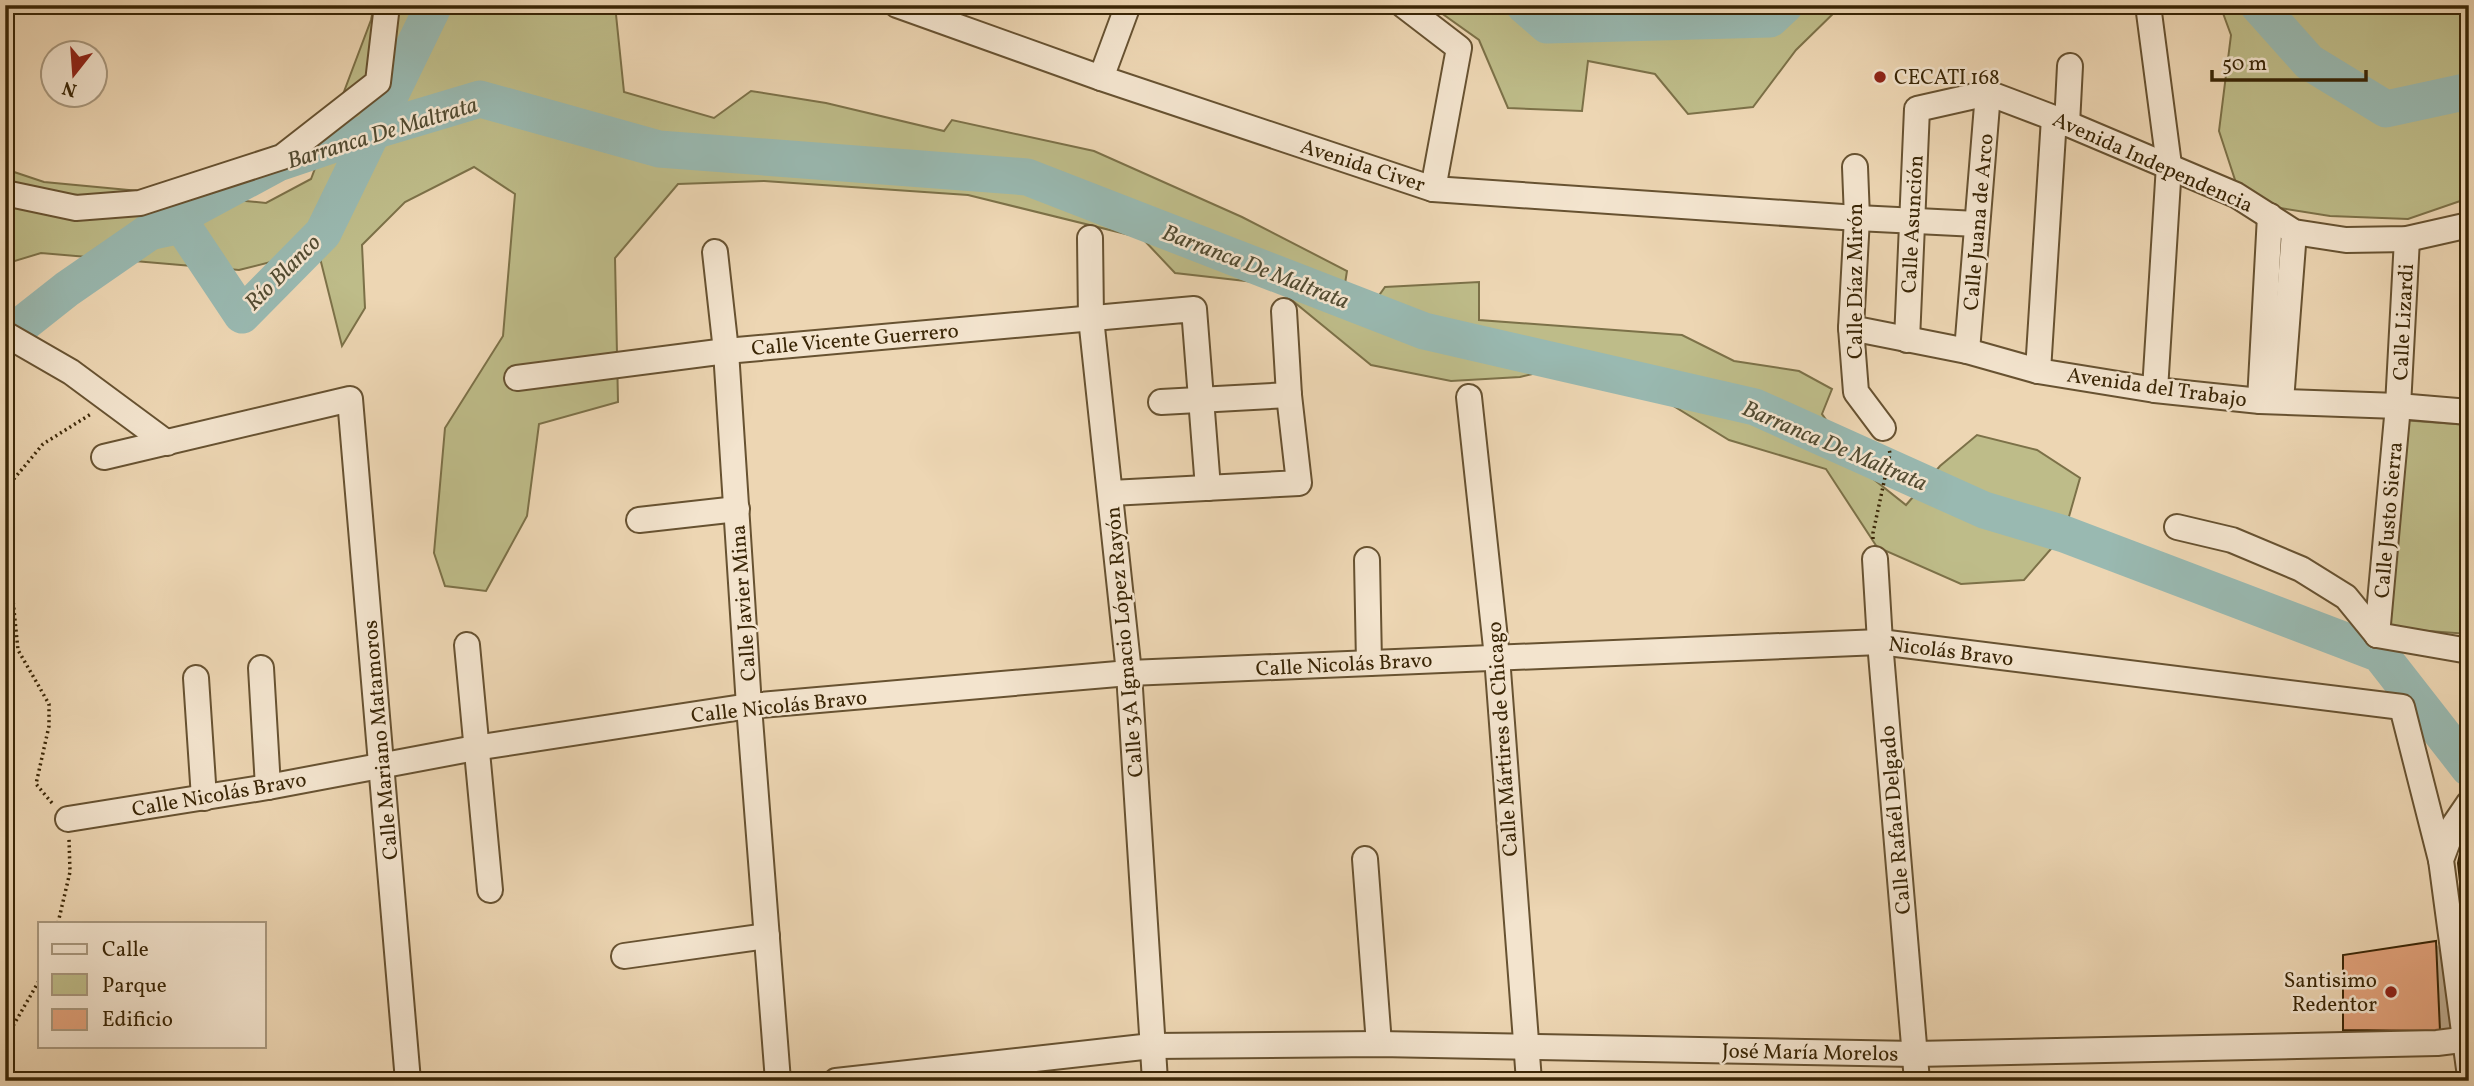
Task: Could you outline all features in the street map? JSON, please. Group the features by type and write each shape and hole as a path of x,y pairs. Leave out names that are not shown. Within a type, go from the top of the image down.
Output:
{"street":[{"path":"5,193 76,208 141,202 282,158 378,82 387,5"},
{"name":"Avenida Civer","path":"897,5 1101,78 1433,189 1977,224"},
{"path":"1101,78 1128,5"},
{"path":"1402,5 1459,48 1433,189"},
{"path":"2148,5 2169,165 2155,390"},
{"path":"2038,370 2061,121 2070,66"},
{"name":"Avenida Independencia","path":"1988,93 2169,165 2236,195 2294,232 2346,240 2407,239 2469,225"},
{"name":"Calle Asunción","path":"1907,340 1917,109 1988,93"},
{"name":"Calle Juana de Arco","path":"1967,351 1988,93"},
{"name":"Calle Díaz Mirón","path":"1855,167 1857,218 1851,328 1856,391 1883,428"},
{"path":"2270,216 2270,401"},
{"path":"2270,401 2294,232"},
{"name":"Calle 3A Ignacio López Rayón","path":"1090,238 1091,318 1129,673 1154,1081"},
{"name":"Calle Lizardi","path":"2398,405 2407,239"},
{"name":"Calle Javier Mina","path":"715,251 726,351 749,706 778,1081"},
{"name":"Calle Vicente Guerrero","path":"517,378 726,351 1194,309 1200,399"},
{"path":"1111,493 1299,483 1283,311"},
{"name":"Avenida del Trabajo","path":"1851,328 1967,351 2038,370 2155,390 2270,401 2398,405 2469,412"},
{"path":"5,334 71,372 167,443"},
{"path":"1161,402 1289,395"},
{"name":"Calle Mártires de Chicago","path":"1469,397 1497,657 1529,1081"},
{"name":"Calle Mariano Matamoros","path":"167,443 350,399 408,1081"},
{"path":"1200,399 1208,488"},
{"name":"Calle Justo Sierra","path":"2377,635 2398,405"},
{"path":"104,457 167,443"},
{"path":"639,520 737,509"},
{"path":"2177,527 2232,540 2301,569 2346,597 2377,635 2469,651"},
{"name":"Calle Rafaél Delgado","path":"1875,559 1917,1081"},
{"path":"1367,560 1369,663"},
{"name":"Nicolás Bravo","path":"1497,657 1880,642 2402,707 2441,860"},
{"path":"467,645 490,890"},
{"name":"Calle Nicolás Bravo","path":"68,819 268,787 475,748 749,706 1129,673 1497,657"},
{"path":"261,668 268,787"},
{"path":"196,678 204,798"},
{"path":"2469,803 2454,825 2441,860 2469,1069"},
{"path":"1365,859 1379,1044"},
{"path":"624,957 767,936"},
{"name":"José María Morelos","path":"836,1081 1152,1046 1379,1044 1915,1054 2410,1044 2467,1040"}],"path":[{"path":"58,922 70,872 68,819 36,784 49,726 48,704 18,650 5,520 13,480 43,444 111,402"},
{"path":"1873,533 1890,454"},
{"path":"5,1040 38,982"}],"green space":[{"path":"374,5 615,5 624,92 714,118 751,91 826,103 944,131 952,120 1094,151 1242,217 1347,271 1344,290 1370,308 1385,287 1479,282 1479,320 1682,335 1734,361 1799,371 1832,389 1822,414 1862,470 1906,505 1940,466 1977,435 2037,450 2080,478 2064,534 2024,580 1961,584 1877,547 1826,469 1729,440 1597,359 1520,377 1451,381 1371,365 1272,284 1175,273 1142,238 968,195 764,181 678,184 615,258 618,402 539,424 527,516 486,591 445,586 434,553 445,428 503,336 515,194 474,167 405,202 362,245 365,308 342,346 318,250 239,270 41,253 5,264 5,169 44,182 266,203 311,179 371,20"},
{"path":"1430,5 1842,5 1796,50 1753,107 1688,114 1655,74 1588,61 1582,111 1508,108 1479,40"},
{"path":"2220,5 2469,5 2469,198 2408,219 2330,216 2280,208 2238,189 2219,131 2231,35"},
{"path":"2402,420 2469,425 2469,634 2387,628"}],"building":[{"path":"2462,844 2469,847 2469,929 2465,929 2458,863"},
{"name":"Santisimo Redentor","path":"2436,941 2440,1031 2343,1030 2343,955"}],"waterway":[{"name":"Río Blanco","path":"149,232 182,225 242,315 323,233 434,5"},
{"name":"Río Blanco","path":"1524,5 1547,25 1770,19 1785,5"},
{"name":"Río Blanco","path":"2258,5 2309,62 2386,109 2469,91"},
{"name":"Barranca De Maltrata","path":"5,338 67,289 148,233 278,163 480,99 659,149 1027,177 1424,331 1755,407 1984,510 2064,534 2380,654 2469,768"}],"place":[{"name":"CECATI 168","path":"1880,77"},
{"name":"Santisimo Redentor","path":"2391,992"}]}
